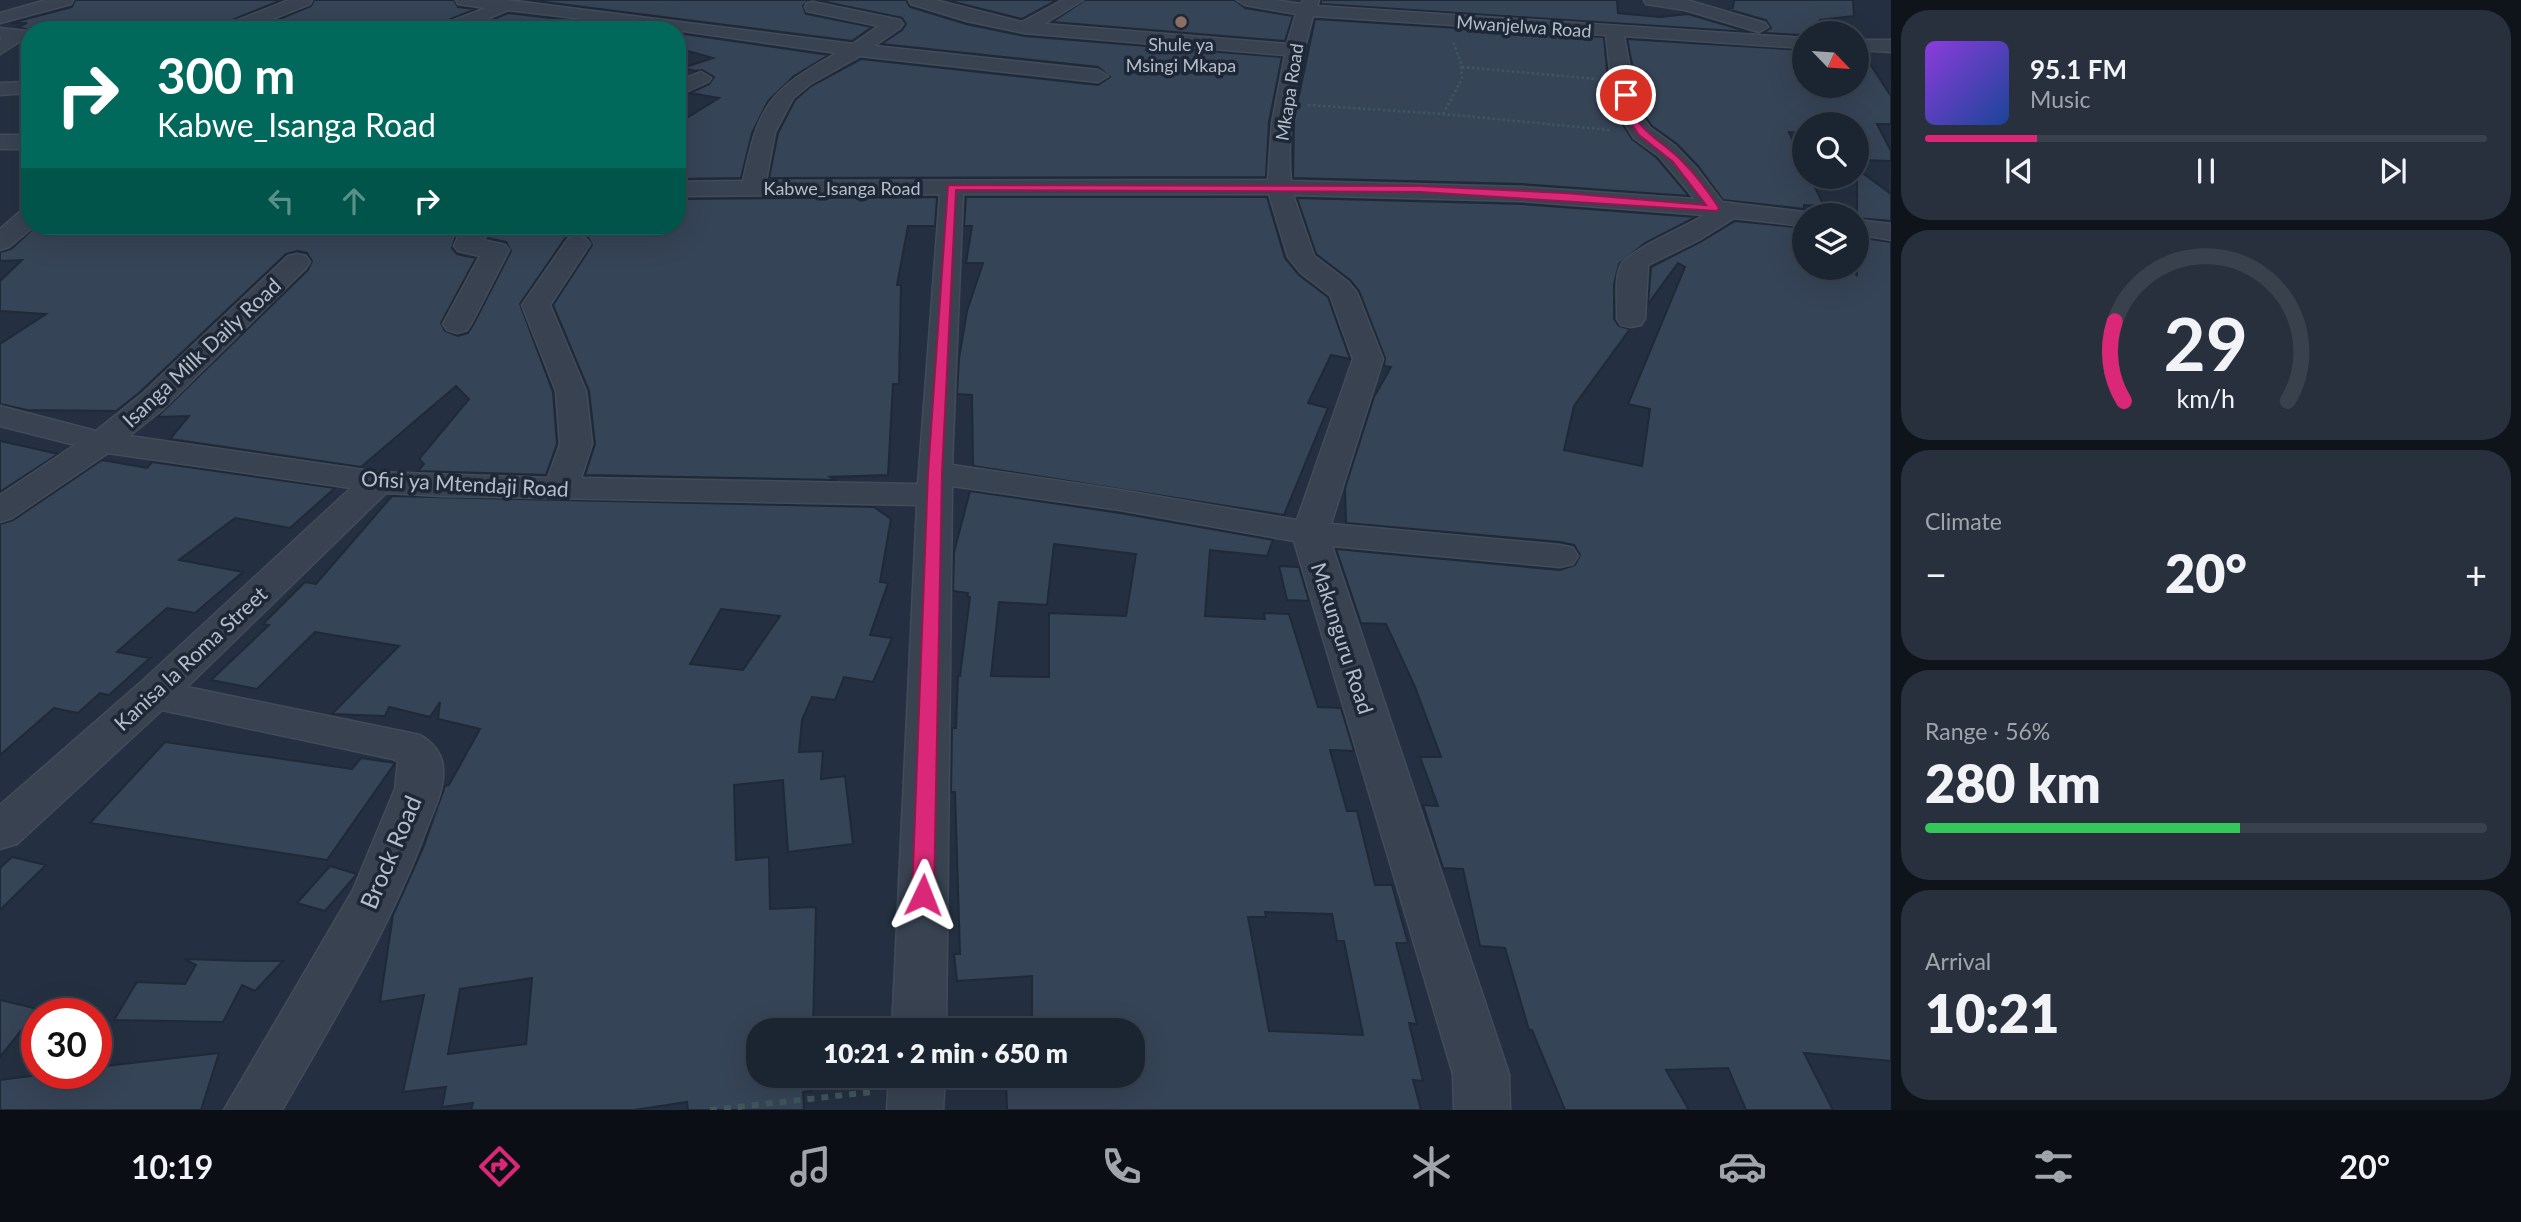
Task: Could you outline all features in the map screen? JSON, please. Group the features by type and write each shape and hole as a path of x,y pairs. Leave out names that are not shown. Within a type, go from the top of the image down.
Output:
{"street":[{"path":"0,18 65,0"},
{"path":"252,21 304,0"},
{"path":"464,0 635,21"},
{"path":"752,188 764,132 785,95 803,80 858,49 894,24 806,9 848,0"},
{"path":"917,0 973,17 1024,28 1294,50"},
{"path":"1024,28 1075,0"},
{"name":"Mwanjelwa Road","path":"1245,0 1445,20 1614,33 1792,42"},
{"path":"1652,0 1692,3 1731,1"},
{"path":"1692,3 1792,39"},
{"path":"472,21 520,5"},
{"name":"Mkapa Road","path":"1279,187 1280,144 1294,50 1308,5"},
{"path":"686,42 761,22"},
{"path":"686,28 1098,76"},
{"path":"0,33 21,35 0,48"},
{"path":"1614,33 1620,71 1625,81 1626,109 1642,133 1676,160 1721,209 1690,235 1639,260 1633,267 1631,319"},
{"path":"1869,45 1891,46"},
{"path":"686,86 701,78"},
{"path":"0,142 21,142"},
{"path":"919,1018 935,484 951,187"},
{"path":"1279,187 1301,257 1305,264 1338,286 1343,293 1368,359 1310,533"},
{"name":"Kabwe_Isanga Road","path":"686,189 1279,187 1487,191 1721,209 1792,218"},
{"path":"0,242 21,224"},
{"path":"1869,228 1891,232"},
{"path":"457,324 496,250 467,246 467,242 474,235"},
{"path":"561,488 576,444 571,391 536,305 577,244"},
{"name":"Isanga Milk Daily Road","path":"0,511 102,442 152,402 297,262"},
{"name":"Ofisi ya Mtendaji Road","path":"0,416 102,442 378,482 561,488 935,484 1120,500 1310,533 1560,556"},
{"name":"Kanisa la Roma Street","path":"0,832 153,694 378,482"},
{"name":"Makunguru Road","path":"1310,533 1481,1074 1482,1110"},
{"name":"Brock Road","path":"153,694 405,746 415,751 421,764 420,778 403,832 370,905 252,1110"}],"path":[{"path":"1443,114 1447,103 1461,85 1462,67 1445,20"},
{"path":"1462,67 1625,81"},
{"path":"1286,104 1443,114 1642,133"},
{"path":"710,1110 916,1091"}],"building":[{"path":"75,0 282,0 230,21 11,23 72,7"},
{"path":"314,0 454,0 458,7 476,9 446,21 275,21 311,6"},
{"path":"528,0 809,0 803,6 806,14 872,27 852,41"},
{"path":"816,0 906,0 910,7 966,24 1024,36 1282,57 1269,122 1266,177 769,178 778,133 795,100 811,86 861,59 1098,85 1110,77 1098,67 881,44 902,30 906,24 902,18"},
{"path":"946,0 1057,0 1022,19"},
{"path":"1085,0 1235,0 1245,8 1293,16 1285,41 1052,22"},
{"path":"1321,0 1617,0 1618,13 1660,17 1688,14 1749,32 1321,4"},
{"path":"1734,0 1853,0 1854,16 1819,20 1822,21 1792,21 1792,34 1763,33 1771,28 1766,20 1727,9 1733,8"},
{"path":"508,13 576,21 489,21"},
{"path":"1315,19 1604,37 1614,110 1632,139 1657,158 1689,196 1522,184 1293,178 1294,119"},
{"path":"686,34 829,55 794,76 768,101 752,133 741,178 686,179 686,118 719,98 690,93 709,84 714,77 702,70 696,71 686,67 713,58 686,50"},
{"path":"1627,39 1792,49 1792,98 1869,98 1869,63 1891,96 1891,124 1877,124 1891,151 1891,161 1869,160 1869,112 1792,112 1792,132 1789,132 1792,139 1792,189 1816,189 1823,203 1792,203 1792,208 1723,200 1698,166 1677,144 1652,126 1639,108 1638,81"},
{"path":"1869,178 1891,194 1891,221 1869,219 1869,203 1857,203 1857,189 1869,189"},
{"path":"937,197 935,226 908,226 897,285 901,285 899,384 893,384 888,475 830,477 835,480 585,475 595,444 589,391 553,305 592,245 588,237 581,235 686,235 686,199"},
{"path":"966,197 1267,197 1285,258 1299,275 1328,297 1350,359 1331,355 1308,403 1328,408 1284,515 973,466 972,395 957,394 959,358 967,311 983,263 966,263 972,226 964,226"},
{"path":"1297,198 1522,204 1696,217 1645,243 1619,264 1614,284 1614,319 1619,326 1630,329 1574,406 1564,450 1642,466 1650,409 1628,404 1685,267 1678,263 1648,304 1651,267 1735,221 1792,227 1792,280 1869,280 1869,239 1891,242 1891,1061 1804,1053 1833,1110 1746,1110 1728,1068 1666,1070 1689,1110 1565,1110 1532,1030 1529,1030 1505,948 1480,946 1463,869 1443,868 1423,805 1438,806 1420,757 1441,757 1415,687 1386,624 1361,623 1336,549 1560,570 1575,565 1580,555 1574,545 1560,542 1346,523 1345,488 1374,397 1391,367 1384,366 1385,358 1359,291 1350,280 1316,254"},
{"path":"26,235 457,235 452,248 457,254 476,258 441,323 445,331 458,336 468,333 473,325 511,251 506,242 488,238 490,235 574,235 566,237 520,304 553,392 557,444 546,475 418,471 424,464 419,459 469,399 456,386 361,467 170,439 189,416 157,417 308,270 312,261 307,253 298,251 286,254 139,393 116,411 27,410 0,404 0,344 46,314 0,311 0,281 22,260 0,261 0,252 11,249"},
{"path":"0,441 23,446 58,454 0,492"},
{"path":"102,460 147,468 152,462 335,488 290,528 235,518 179,560 243,572 195,613 167,608 117,652 150,658 109,695 100,693 78,713 54,708 0,755 0,524 13,520"},
{"path":"970,491 1120,513 1273,540 1267,556 1210,550 1205,616 1265,619 1264,613 1289,614 1318,707 1341,708 1354,751 1330,750 1347,811 1357,811 1375,885 1392,885 1408,943 1396,943 1417,1024 1409,1023 1423,1081 1413,1080 1421,1110 1007,1110 1006,1088 1145,1088 1145,1018 1032,1018 1032,976 957,981 954,954 960,954 955,792 951,792 952,728 956,728 958,676 970,597 967,596 968,593 953,591 954,552","holes":["1054,544 1136,554 1126,616 1049,613 1049,677 991,676 999,602 1047,605","1265,912 1332,914 1337,941 1344,941 1363,1035 1269,1031 1248,917 1266,917"]},
{"path":"392,496 874,507 891,519 880,582 888,583 870,635 892,638 873,682 844,677 835,700 812,697 802,720 799,752 823,751 821,779 845,776 853,844 788,852 783,780 734,785 736,860 769,857 770,909 816,907 813,1018 746,1018 746,1088 811,1088 811,1091 803,1092 804,1110 688,1110 687,1102 634,1110 471,1110 473,1103 442,1107 446,1087 403,1092 424,995 380,1002 393,915 423,848 445,786 449,785 480,729 438,719 440,702 430,717 389,707 385,716 332,714 399,646 315,632 257,689 211,680 269,625 263,624 305,582 316,584","holes":["721,609 780,616 743,670 690,664","532,978 526,1044 448,1054 460,989"]},
{"path":"1279,566 1299,567 1309,601 1287,600"},
{"path":"165,742 352,769 361,758 395,763 327,860 90,823"},
{"path":"12,857 46,865 0,910 0,868"},
{"path":"330,866 357,874 325,911 297,903"},
{"path":"184,959 283,961 255,991 242,985 223,1022 114,1020 137,982 185,984 196,965"},
{"path":"0,1000 21,1005 21,1030 0,1057"},
{"path":"219,1053 201,1110 0,1110 0,1080 21,1077 21,1089 112,1089 112,1065"}],"place":[{"name":"Shule ya Msingi Mkapa","path":"1181,22"}],"route":[{"path":"923,895 935,473 951,187 1420,189 1565,196 1714,208 1676,160 1642,133 1626,109 1626,95"}]}
